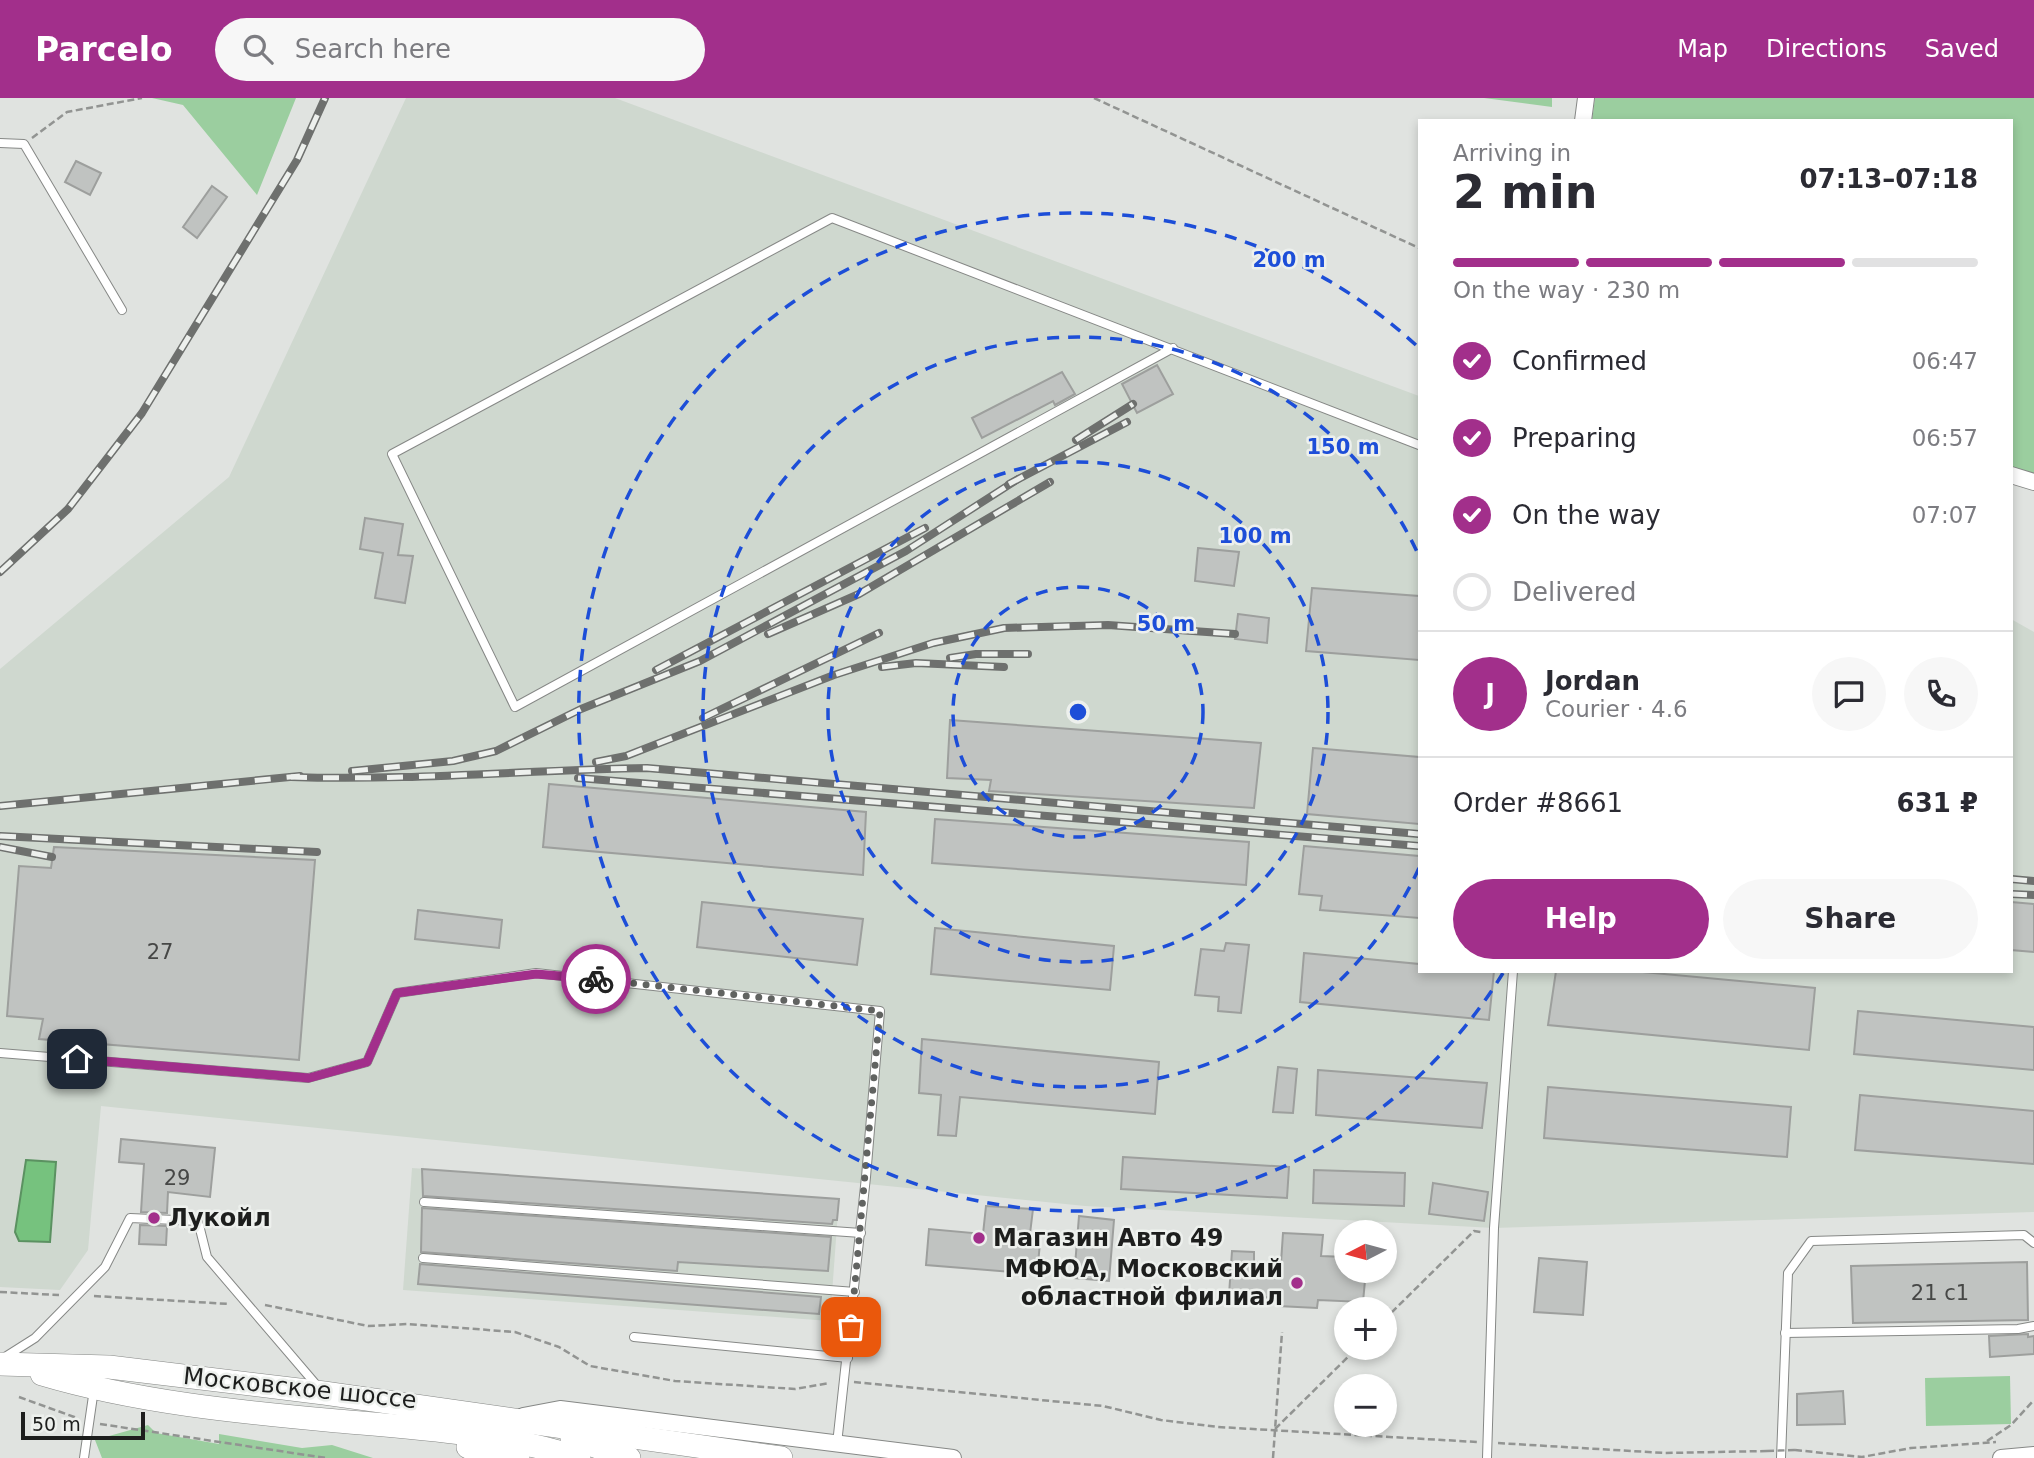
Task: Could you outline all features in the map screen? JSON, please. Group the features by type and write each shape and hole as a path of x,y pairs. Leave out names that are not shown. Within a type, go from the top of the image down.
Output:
{"main road":[{"name":"Московское шоссе","path":"5,1364 94,1389 328,1420 478,1433 579,1458"},
{"name":"Московское шоссе","path":"5,1364 109,1367 513,1418"},
{"path":"513,1418 629,1458"},
{"path":"513,1418 781,1458"},
{"path":"328,1420 518,1458"}],"street":[{"path":"1584,119 1586,98"},
{"path":"2013,476 2034,482"},
{"path":"478,1433 513,1418 560,1409 953,1458"},
{"path":"2000,1450 2034,1455"}],"lane":[{"path":"0,143 24,144 122,310"},
{"path":"1173,348 515,707 393,454 832,218 1173,348 1418,445"},
{"path":"1487,1458 1494,1233 1513,973"},
{"path":"0,1053 309,1078 367,1062 397,993 536,974 880,1011 861,1233 837,1444"},
{"path":"424,1202 861,1233"},
{"path":"5,1364 35,1338 105,1267 130,1219 198,1222 207,1257 324,1393"},
{"path":"1781,1458 1788,1273 1811,1241 2024,1235 2034,1243"},
{"path":"423,1258 855,1292"},
{"path":"1785,1333 2018,1329 2034,1326"},
{"path":"634,1337 848,1358"},
{"path":"84,1458 94,1389"}],"path":[{"path":"24,144 68,112 142,98"},
{"path":"1094,98 1418,248"},
{"path":"1397,1307 1474,1231 1494,1233"},
{"path":"0,1292 248,1304 368,1326 408,1324 515,1332 559,1346 590,1366 676,1381 795,1390 845,1381 1103,1406 1161,1420 1218,1427 1665,1453 1795,1450 1862,1457 1911,1448 1986,1442 2011,1425 2034,1400"},
{"path":"1273,1458 1282,1332"},
{"path":"1275,1429 1345,1360"},
{"path":"19,1398 89,1422 326,1458"},
{"path":"1986,1442 2000,1450"}],"shaded area":[{"path":"152,98 296,98 257,195 183,105"},
{"path":"406,98 615,98 1418,396 1418,973 2013,973 2013,620 2034,632 2034,1212 1494,1228 1397,1223 1397,1220 1345,1220 1085,1206 101,1106 88,1250 60,1290 0,1287 0,669 229,477"},
{"path":"1484,98 1552,98 1552,107"},
{"path":"1595,98 2034,98 2034,482 2013,476 2013,119 1592,119"},
{"path":"26,1160 56,1162 50,1242 19,1241 15,1232"},
{"path":"412,1168 839,1199 830,1321 403,1290"},
{"path":"2010,1376 2011,1424 1926,1426 1925,1378"},
{"path":"148,1425 156,1433 219,1444 219,1434 302,1448 332,1445 373,1458 102,1458 95,1440"}],"building":[{"path":"76,161 101,173 90,195 65,182"},
{"path":"212,186 227,197 197,238 183,227"},
{"path":"1157,365 1173,394 1137,413 1122,384"},
{"path":"1062,372 1075,394 1055,405 1053,401 982,438 972,418"},
{"path":"365,518 403,524 398,555 413,556 405,603 375,598 383,553 360,549"},
{"path":"1198,548 1239,552 1234,586 1195,581"},
{"path":"1312,588 1418,596 1418,660 1306,651"},
{"path":"1238,614 1269,618 1267,643 1235,639"},
{"path":"950,720 1261,743 1254,808 989,791 991,780 947,778"},
{"path":"1313,748 1418,757 1418,824 1307,814"},
{"path":"549,784 866,812 863,875 543,847"},
{"path":"935,819 1249,842 1246,885 932,863"},
{"path":"1304,846 1418,856 1418,918 1320,910 1322,896 1299,894"},
{"path":"54,847 315,860 299,1060 39,1039 43,1019 7,1016 19,866 51,868"},
{"path":"702,902 863,919 857,965 697,947"},
{"path":"2013,902 2034,904 2034,952 2013,950"},
{"path":"418,910 502,920 499,948 415,939"},
{"path":"935,928 1114,946 1110,990 931,974"},
{"path":"1226,943 1249,945 1241,1013 1218,1011 1219,997 1195,995 1201,949 1224,951"},
{"path":"1304,953 1418,964 1418,973 1494,973 1489,1020 1300,1002"},
{"path":"1556,973 1654,973 1815,988 1809,1050 1548,1025"},
{"path":"1858,1011 2034,1027 2034,1070 1854,1054"},
{"path":"922,1039 1159,1062 1155,1114 960,1097 956,1136 938,1135 941,1095 919,1093"},
{"path":"1278,1067 1297,1069 1293,1113 1273,1112"},
{"path":"1318,1070 1487,1083 1482,1128 1316,1115"},
{"path":"1548,1087 1791,1107 1787,1157 1544,1138"},
{"path":"1860,1095 2034,1111 2034,1164 1855,1150"},
{"path":"121,1139 215,1148 210,1197 168,1192 167,1213 141,1212 144,1164 119,1162"},
{"path":"1123,1157 1289,1167 1287,1198 1121,1189"},
{"path":"422,1169 839,1199 837,1220 833,1220 832,1224 423,1196"},
{"path":"1314,1170 1405,1173 1404,1206 1313,1203"},
{"path":"1433,1183 1488,1192 1484,1221 1429,1214"},
{"name":"Магазин Авто 49","path":"986,1206 1033,1209 1029,1242 1040,1243 1037,1274 926,1265 929,1229 983,1234"},
{"path":"422,1208 831,1237 828,1271 678,1262 677,1271 421,1252"},
{"path":"1079,1216 1114,1220 1109,1281 1074,1278"},
{"path":"140,1225 167,1226 166,1245 139,1244"},
{"name":"МФЮА, Московский областной филиал","path":"1283,1233 1323,1235 1321,1256 1334,1257 1334,1283 1365,1283 1363,1297 1318,1300 1317,1308 1278,1306 1278,1298 1229,1295 1232,1251 1254,1252 1254,1262 1281,1263"},
{"path":"1539,1258 1587,1262 1583,1315 1534,1312"},
{"path":"2027,1262 2028,1320 1853,1323 1851,1266"},
{"path":"420,1264 821,1297 819,1314 418,1284"},
{"path":"2028,1334 2028,1337 2034,1336 2034,1354 1990,1357 1989,1336"},
{"path":"1843,1391 1845,1424 1797,1425 1797,1394"}],"railway":[{"path":"0,572 68,509 142,413 297,160 325,98"},
{"path":"1076,440 1133,404"},
{"path":"1009,484 1127,422"},
{"path":"352,771 453,761 496,751 581,709 700,661 906,551 1018,479"},
{"path":"768,634 859,594 1050,482"},
{"path":"656,670 925,528"},
{"path":"596,762 626,756 834,675 933,643 1004,628 1108,625 1235,634"},
{"path":"703,718 879,633"},
{"path":"950,658 976,654 1028,654"},
{"path":"882,667 916,663 1004,667"},
{"path":"291,777 380,778 647,768 1418,834"},
{"path":"0,806 300,776"},
{"path":"578,778 1418,846"},
{"path":"0,836 317,852"},
{"path":"0,847 52,857"},
{"path":"2013,879 2034,881"},
{"path":"2013,894 2034,895"}],"way so far":[{"path":"596,979 880,1011 851,1327"}],"place":[{"name":"Лукойл","path":"154,1218"},
{"name":"Магазин Авто 49","path":"979,1238"},
{"name":"МФЮА, Московский областной филиал","path":"1297,1283"}],"route":[{"path":"77,1059 309,1078 367,1062 397,993 536,974 596,979"}]}
